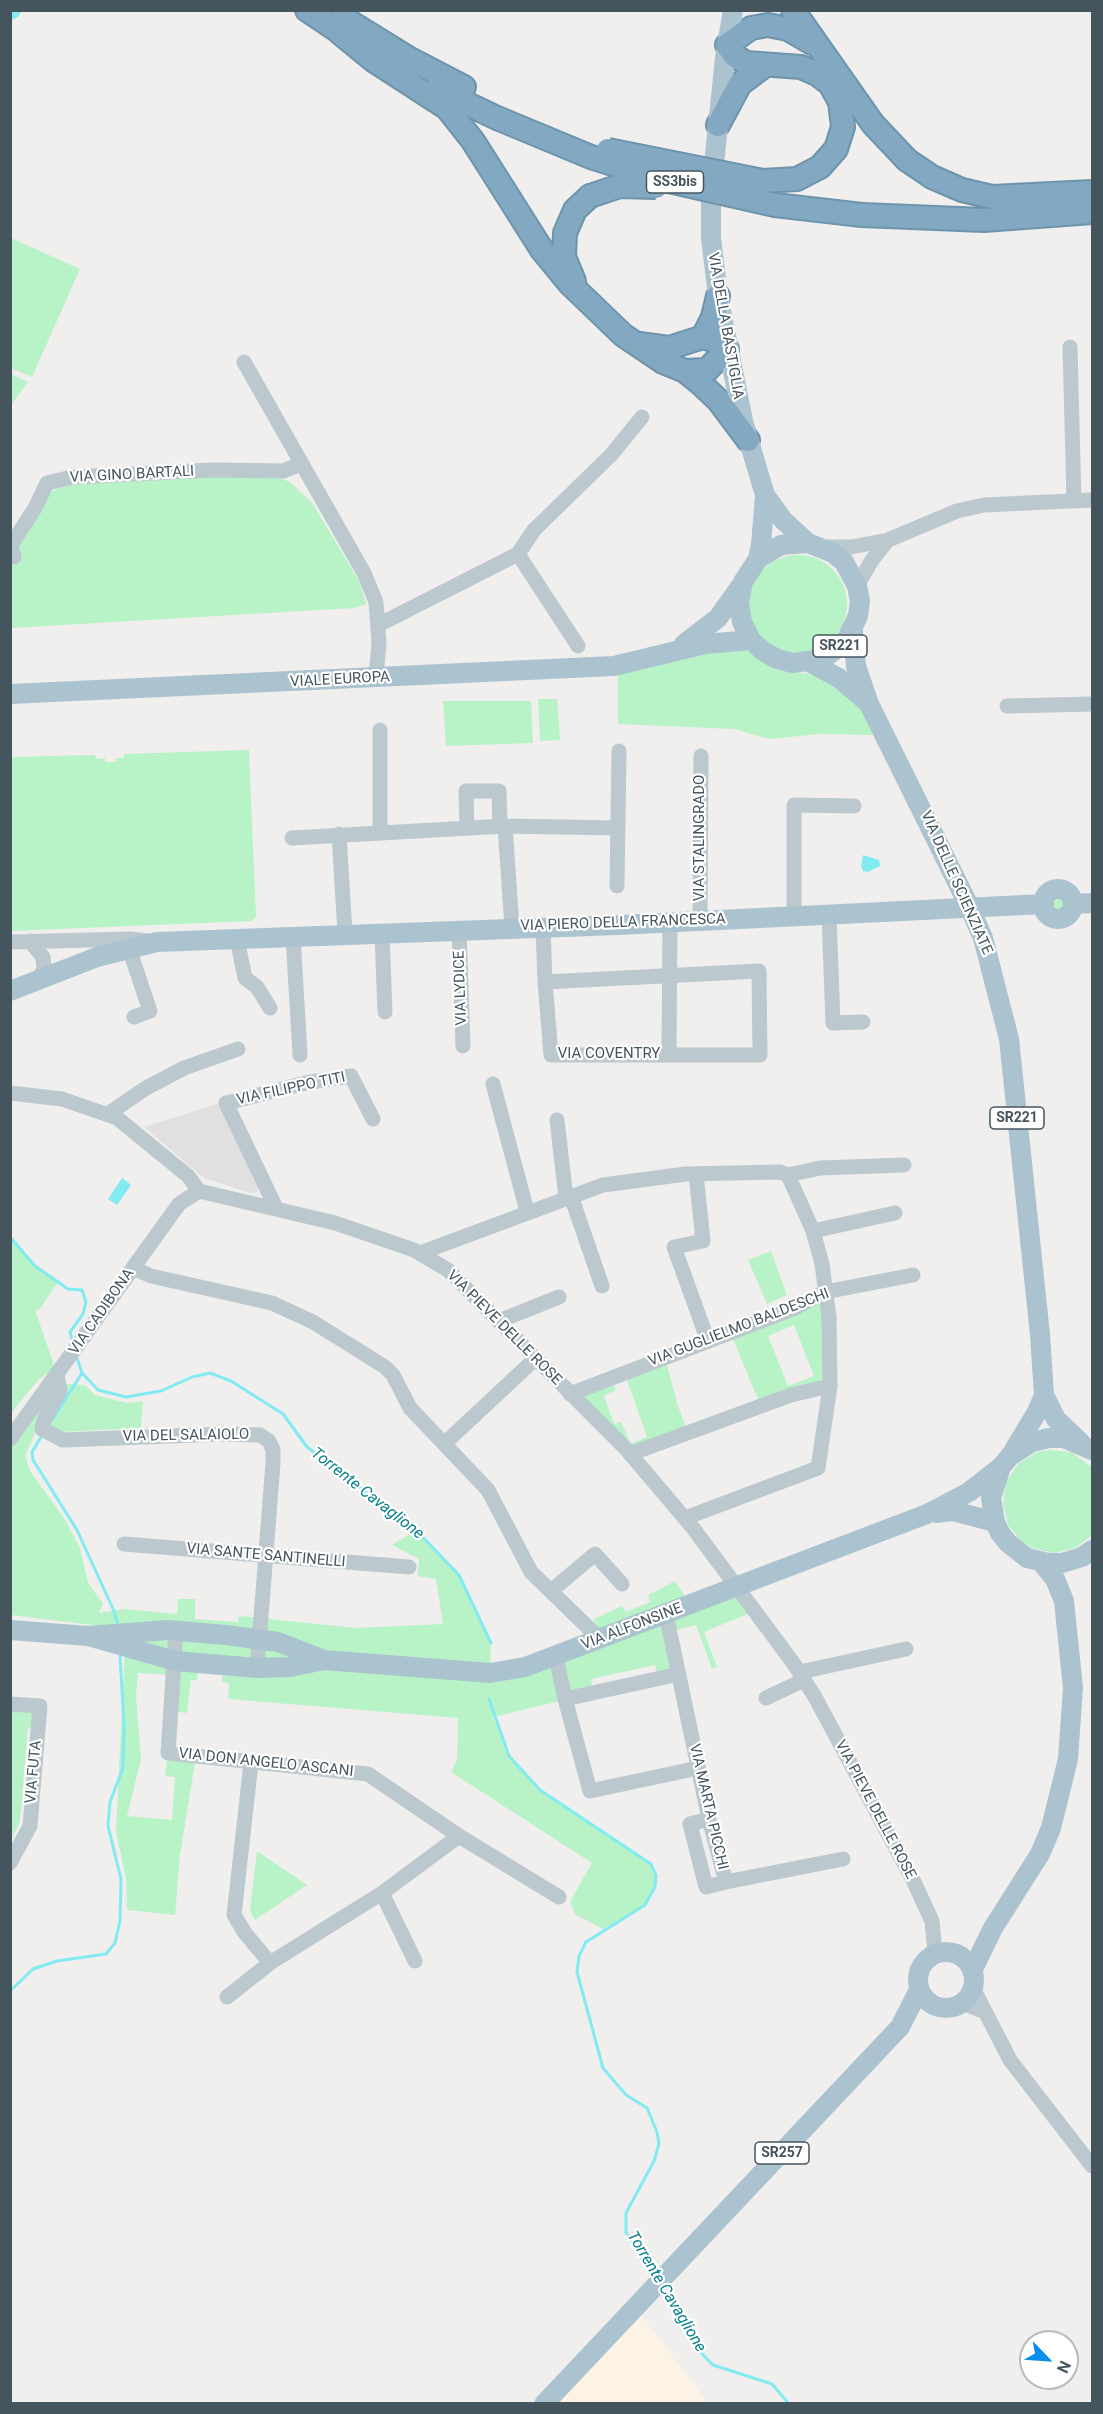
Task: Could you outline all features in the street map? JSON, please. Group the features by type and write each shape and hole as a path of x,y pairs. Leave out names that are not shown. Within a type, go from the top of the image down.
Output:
{"highway":[{"name":"SS3bis","path":"307,10 340,22 410,59 500,112 575,151 636,172 775,205 863,208 961,206 1092,198"},
{"path":"793,10 816,45 887,140 918,168 939,181 962,190 992,196 1092,192"},
{"path":"340,22 373,60 433,97 452,113 473,141 542,250 588,302 634,342 663,362 685,371 718,400 748,440"},
{"path":"608,150 763,181 796,179 820,167 833,153 841,138 843,116 836,93 826,80 807,69 790,64 764,66 741,60 727,45 751,28 768,25 788,29 816,45"},
{"path":"718,125 740,84 764,66"},
{"name":"SS3bis","path":"500,112 608,150 671,167 863,208 984,220 1092,212"},
{"path":"588,302 568,268 564,245 570,219 590,196 612,188 638,185 670,189 745,205 775,205"},
{"path":"703,338 718,296"},
{"path":"634,342 669,348 703,338 716,341 727,349 707,370 685,371"}],"main road":[{"name":"VIA DELLA BASTIGLIA","path":"733,10 718,125 710,216 718,296 727,349 748,440 765,495 765,524 758,559"},
{"name":"VIA DELLA BASTIGLIA","path":"765,495 783,520 815,545"},
{"name":"SR221","path":"781,545 815,545 844,562 857,586 858,616 853,631 835,652 809,662 793,663 777,659 763,651 751,640 742,622 739,602 743,582 758,559 781,545"},
{"name":"VIALE EUROPA","path":"668,653 711,625 743,582"},
{"name":"VIA DELLE SCIENZIATE","path":"853,631 856,666 869,704 882,725 984,938 1010,1050 1040,1335 1044,1395 1056,1419 1090,1449"},
{"name":"VIALE EUROPA","path":"10,694 614,666 710,643 751,640"},
{"name":"VIA DELLE SCIENZIATE","path":"809,662 838,678 869,704"},
{"name":"VIA PIERO DELLA FRANCESCA","path":"10,991 129,948 157,942 794,917 1044,904 1047,913 1057,918 1068,915 1083,904"},
{"name":"VIA DELLE SCIENZIATE","path":"1005,1462 1037,1412 1044,1395"},
{"path":"1087,1554 1062,1563 1041,1562 1016,1551 1000,1533 995,1522 991,1498 1005,1462 1032,1442 1049,1438 1064,1438 1090,1449"},
{"name":"VIA ALFONSINE","path":"88,1636 174,1661 257,1668 290,1667 324,1660 490,1673 525,1667 927,1514 969,1492 1005,1462"},
{"name":"VIA ALFONSINE","path":"927,1514 953,1511 995,1522"},
{"name":"SR257","path":"1064,1601 1069,1580 1087,1554"},
{"name":"SR257","path":"900,2027 963,1992 993,1929 1040,1854 1051,1828 1068,1759 1073,1688 1064,1601 1054,1579 1041,1562"},
{"name":"VIA ALFONSINE","path":"10,1630 88,1636 176,1631 259,1638 278,1642 324,1660"},
{"name":"SR257","path":"544,2403 900,2027 920,1990 918,1977 921,1965 993,1929"},
{"path":"920,1990 928,2001 963,1992 968,1962 948,1953"}],"street":[{"path":"1070,347 1074,501"},
{"path":"244,362 364,573 376,602 378,624 376,678"},
{"path":"378,624 518,554 534,530 611,455 642,417"},
{"name":"VIA GINO BARTALI","path":"14,557 11,545 35,508 46,483 72,477 213,470 283,471 301,464"},
{"path":"815,545 851,548 888,540 957,511 984,505 1092,500"},
{"path":"857,586 872,560 888,540"},
{"path":"518,554 578,646"},
{"path":"1007,706 1092,704"},
{"path":"380,729 380,832"},
{"path":"617,886 619,751"},
{"name":"VIA STALINGRADO","path":"699,920 700,756"},
{"path":"467,828 466,791 499,792 512,927"},
{"path":"794,917 794,805 854,806"},
{"path":"292,838 503,826 618,828"},
{"path":"339,834 345,933"},
{"path":"829,915 833,1023 863,1022"},
{"name":"VIA COVENTRY","path":"669,1054 670,922"},
{"name":"VIA COVENTRY","path":"543,926 545,981 551,1054 760,1055 759,971 670,977 545,981"},
{"name":"VIA LYDICE","path":"459,930 463,1046"},
{"path":"382,933 385,1012"},
{"path":"293,936 300,1055"},
{"path":"10,942 130,939 157,942"},
{"path":"237,939 245,978 257,987 270,1008"},
{"path":"30,941 43,957 44,969 39,979"},
{"path":"129,948 150,1011 134,1017"},
{"path":"108,1114 146,1088 184,1068 238,1049"},
{"name":"VIA FILIPPO TITI","path":"276,1208 226,1104 310,1082 351,1076 373,1119"},
{"path":"493,1084 527,1212"},
{"path":"10,1093 62,1099 117,1118 180,1169 199,1191"},
{"path":"557,1120 568,1197 602,1286"},
{"path":"420,1253 603,1185 696,1174 780,1172 788,1175 820,1168 904,1166"},
{"path":"696,1174 703,1241 674,1248 708,1341"},
{"path":"686,1518 818,1468 830,1386 825,1292 813,1231 788,1175"},
{"name":"VIA PIEVE DELLE ROSE","path":"199,1191 335,1223 420,1253 448,1270 630,1454 686,1518 802,1676 914,1882 948,1953"},
{"name":"VIA CADIBONA","path":"10,1439 179,1204 199,1191"},
{"path":"813,1231 895,1213"},
{"path":"133,1268 151,1276 272,1303 313,1322 393,1375 410,1408 488,1490 531,1572 601,1640"},
{"name":"VIA GUGLIELMO BALDESCHI","path":"570,1394 795,1308 825,1292 913,1275"},
{"path":"499,1322 559,1297"},
{"path":"444,1444 535,1359"},
{"name":"VIA DEL SALAIOLO","path":"61,1369 60,1391 45,1418 42,1429 63,1440 224,1434 260,1435 269,1441 273,1450 273,1463 257,1668"},
{"path":"630,1454 791,1395 830,1386"},
{"name":"VIA SANTE SANTINELLI","path":"124,1544 409,1567"},
{"path":"551,1591 595,1554 622,1584"},
{"name":"VIA MARTA PICCHI","path":"666,1614 709,1819 690,1824 706,1887 843,1858"},
{"name":"VIA DON ANGELO ASCANI","path":"176,1631 168,1753 368,1774 459,1836 559,1897"},
{"path":"766,1698 802,1676 906,1649"},
{"path":"556,1657 590,1791 698,1768"},
{"path":"565,1699 679,1674"},
{"name":"VIA FUTA","path":"10,1704 40,1706 30,1826 10,1863"},
{"path":"251,1763 234,1915 245,1933 270,1963"},
{"path":"227,1997 270,1963 382,1893 459,1836"},
{"path":"382,1893 415,1961"},
{"path":"963,1992 982,2011 1010,2060 1092,2166"}],"shaded area":[{"path":"220,1103 259,1184 257,1192 250,1193 204,1178 144,1127"},
{"path":"635,2307 708,2403 553,2404"}],"green space":[{"path":"11,238 80,269 32,377 11,368"},
{"path":"11,374 28,382 11,405"},
{"path":"255,475 277,477 290,482 313,504 360,583 366,604 355,608 11,628 11,567 18,556 14,548 43,500 52,491 69,484"},
{"path":"798,555 817,559 833,569 843,585 847,604 843,623 833,639 817,649 798,653 779,649 763,639 753,623 749,604 753,585 763,569 779,559"},
{"path":"746,649 774,669 828,677 860,703 873,735 819,734 769,739 734,729 618,724 618,673 696,652"},
{"path":"538,699 557,699 560,740 540,741"},
{"path":"443,701 531,701 533,743 446,746"},
{"path":"249,750 256,917 251,921 11,931 11,757 95,755 96,759 105,758 105,762 116,762 116,758 124,758 124,754"},
{"path":"1058,890 1068,894 1072,904 1068,914 1058,918 1048,914 1044,904 1048,894"},
{"path":"10,1237 35,1266 58,1282 39,1310 35,1310 55,1368 39,1379 11,1413"},
{"path":"771,1251 787,1295 767,1304 748,1260"},
{"path":"825,1292 830,1386 761,1406 732,1337","holes":["794,1325 814,1376 788,1386 768,1336"]},
{"path":"665,1358 678,1406 688,1432 630,1454 570,1394 611,1378 616,1390 604,1396 614,1424 621,1422 631,1444 647,1437 627,1380"},
{"path":"67,1384 85,1385 95,1395 127,1403 143,1401 141,1428 60,1432 48,1425"},
{"path":"54,1390 25,1456 30,1471 64,1518 80,1548 88,1583 103,1604 99,1613 124,1609 177,1614 178,1599 195,1599 195,1619 238,1622 239,1616 357,1628 443,1624 436,1579 418,1576 419,1559 392,1545 416,1530 459,1575 491,1643 490,1672 736,1585 755,1611 704,1632 717,1667 712,1669 696,1625 670,1632 679,1674 659,1679 655,1665 591,1679 593,1693 493,1717 509,1756 540,1790 651,1864 656,1875 655,1887 645,1905 603,1929 575,1914 570,1902 592,1863 451,1772 457,1760 458,1718 228,1699 229,1683 222,1682 223,1665 199,1664 197,1680 191,1680 187,1713 171,1711 173,1675 138,1673 136,1696 141,1759 127,1816 172,1820 175,1777 165,1776 168,1753 196,1756 180,1855 175,1915 127,1910 126,1878 116,1832 125,1647 92,1625 11,1615 11,1449"},
{"path":"1049,1450 1071,1452 1092,1467 1092,1535 1075,1548 1054,1553 1032,1548 1022,1542 1008,1525 1003,1504 1006,1482 1019,1463 1038,1452"},
{"path":"675,1581 685,1596 597,1633 594,1619 622,1606 626,1612 650,1602 648,1595"},
{"path":"11,1704 40,1706 38,1728 28,1728 20,1822 11,1839"},
{"path":"257,1851 307,1885 255,1920 250,1911"}],"water":[{"path":"863,855 879,860 880,866 868,872 863,871 861,866"},
{"path":"122,1178 131,1185 117,1205 108,1199"}],"waterway":[{"name":"Torrente Cavaglione","path":"10,1237 35,1266 68,1289 82,1290 86,1302 83,1314 70,1332 73,1343"},
{"name":"Torrente Cavaglione","path":"76,1355 82,1373 98,1390 126,1397 161,1391 192,1377 210,1373 231,1381 283,1414 307,1447 416,1530 459,1575 491,1643"},
{"path":"52,1420 82,1373"},
{"path":"43,1434 32,1452 33,1460 77,1530 114,1611 118,1626"},
{"path":"10,1991 33,1969 57,1961 106,1954 115,1943 120,1921 121,1879 108,1826 110,1802 123,1768 124,1724 120,1656"},
{"name":"Torrente Cavaglione","path":"489,1699 509,1756 540,1790 651,1864 656,1875 655,1887 645,1905 586,1942 579,1956 577,1972 603,2068 626,2095 647,2108 657,2132 659,2144 654,2161 626,2213 626,2232 653,2278"},
{"name":"Torrente Cavaglione","path":"661,2292 702,2354 713,2365 772,2384 789,2404"}]}
